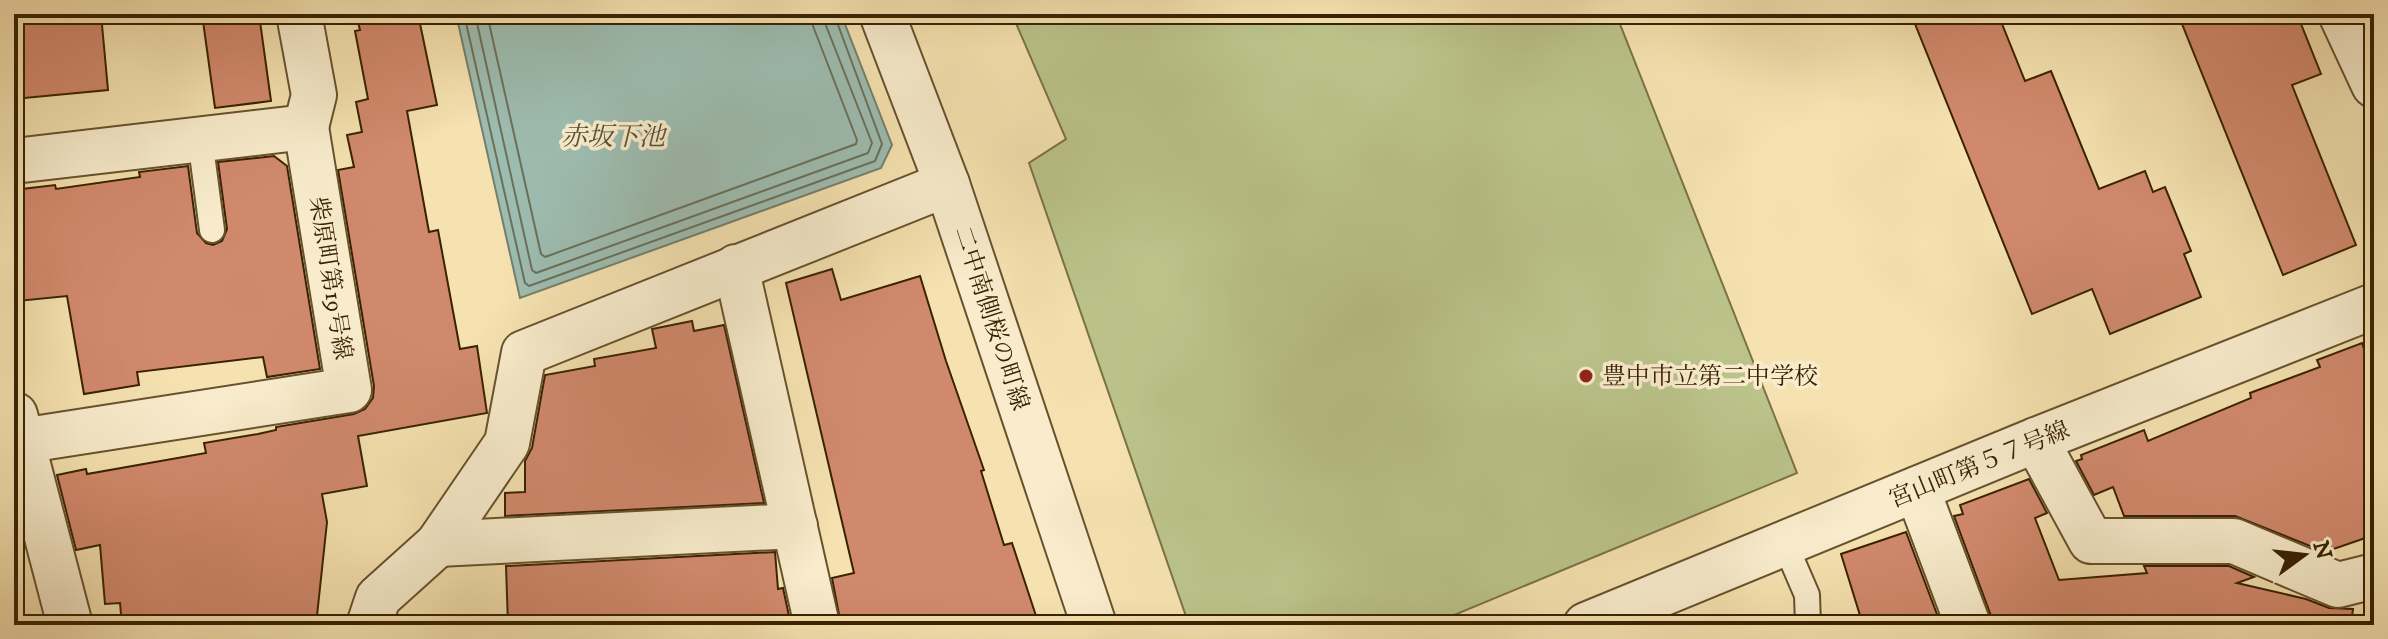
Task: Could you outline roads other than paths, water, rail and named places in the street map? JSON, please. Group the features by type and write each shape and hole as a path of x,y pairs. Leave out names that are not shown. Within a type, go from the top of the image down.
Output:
{"street":[{"path":"14,161 306,127 314,95 299,14"},
{"name":"二中南側桜の町線","path":"882,14 947,184 1094,625"},
{"path":"2341,14 2371,73"},
{"name":"柴原町第19号線","path":"17,426 349,390 306,127"},
{"path":"369,625 378,598 438,544 507,443 524,353 947,184"},
{"path":"736,267 817,625"},
{"name":"宮山町第５７号線","path":"1586,625 2036,440 2374,306"},
{"path":"17,426 60,622"},
{"path":"2036,440 2091,541 2234,541 2338,585 2374,576"},
{"path":"1917,489 1968,625"},
{"path":"438,544 795,526"}],"lane":[{"path":"200,139 212,230"},
{"path":"1785,544 1807,595 1808,625"}],"water":[{"name":"赤坂下池","path":"456,14 841,14 892,145 881,168 520,298"}],"place":[{"name":"豊中市立第二中学校","path":"1586,376"}]}
